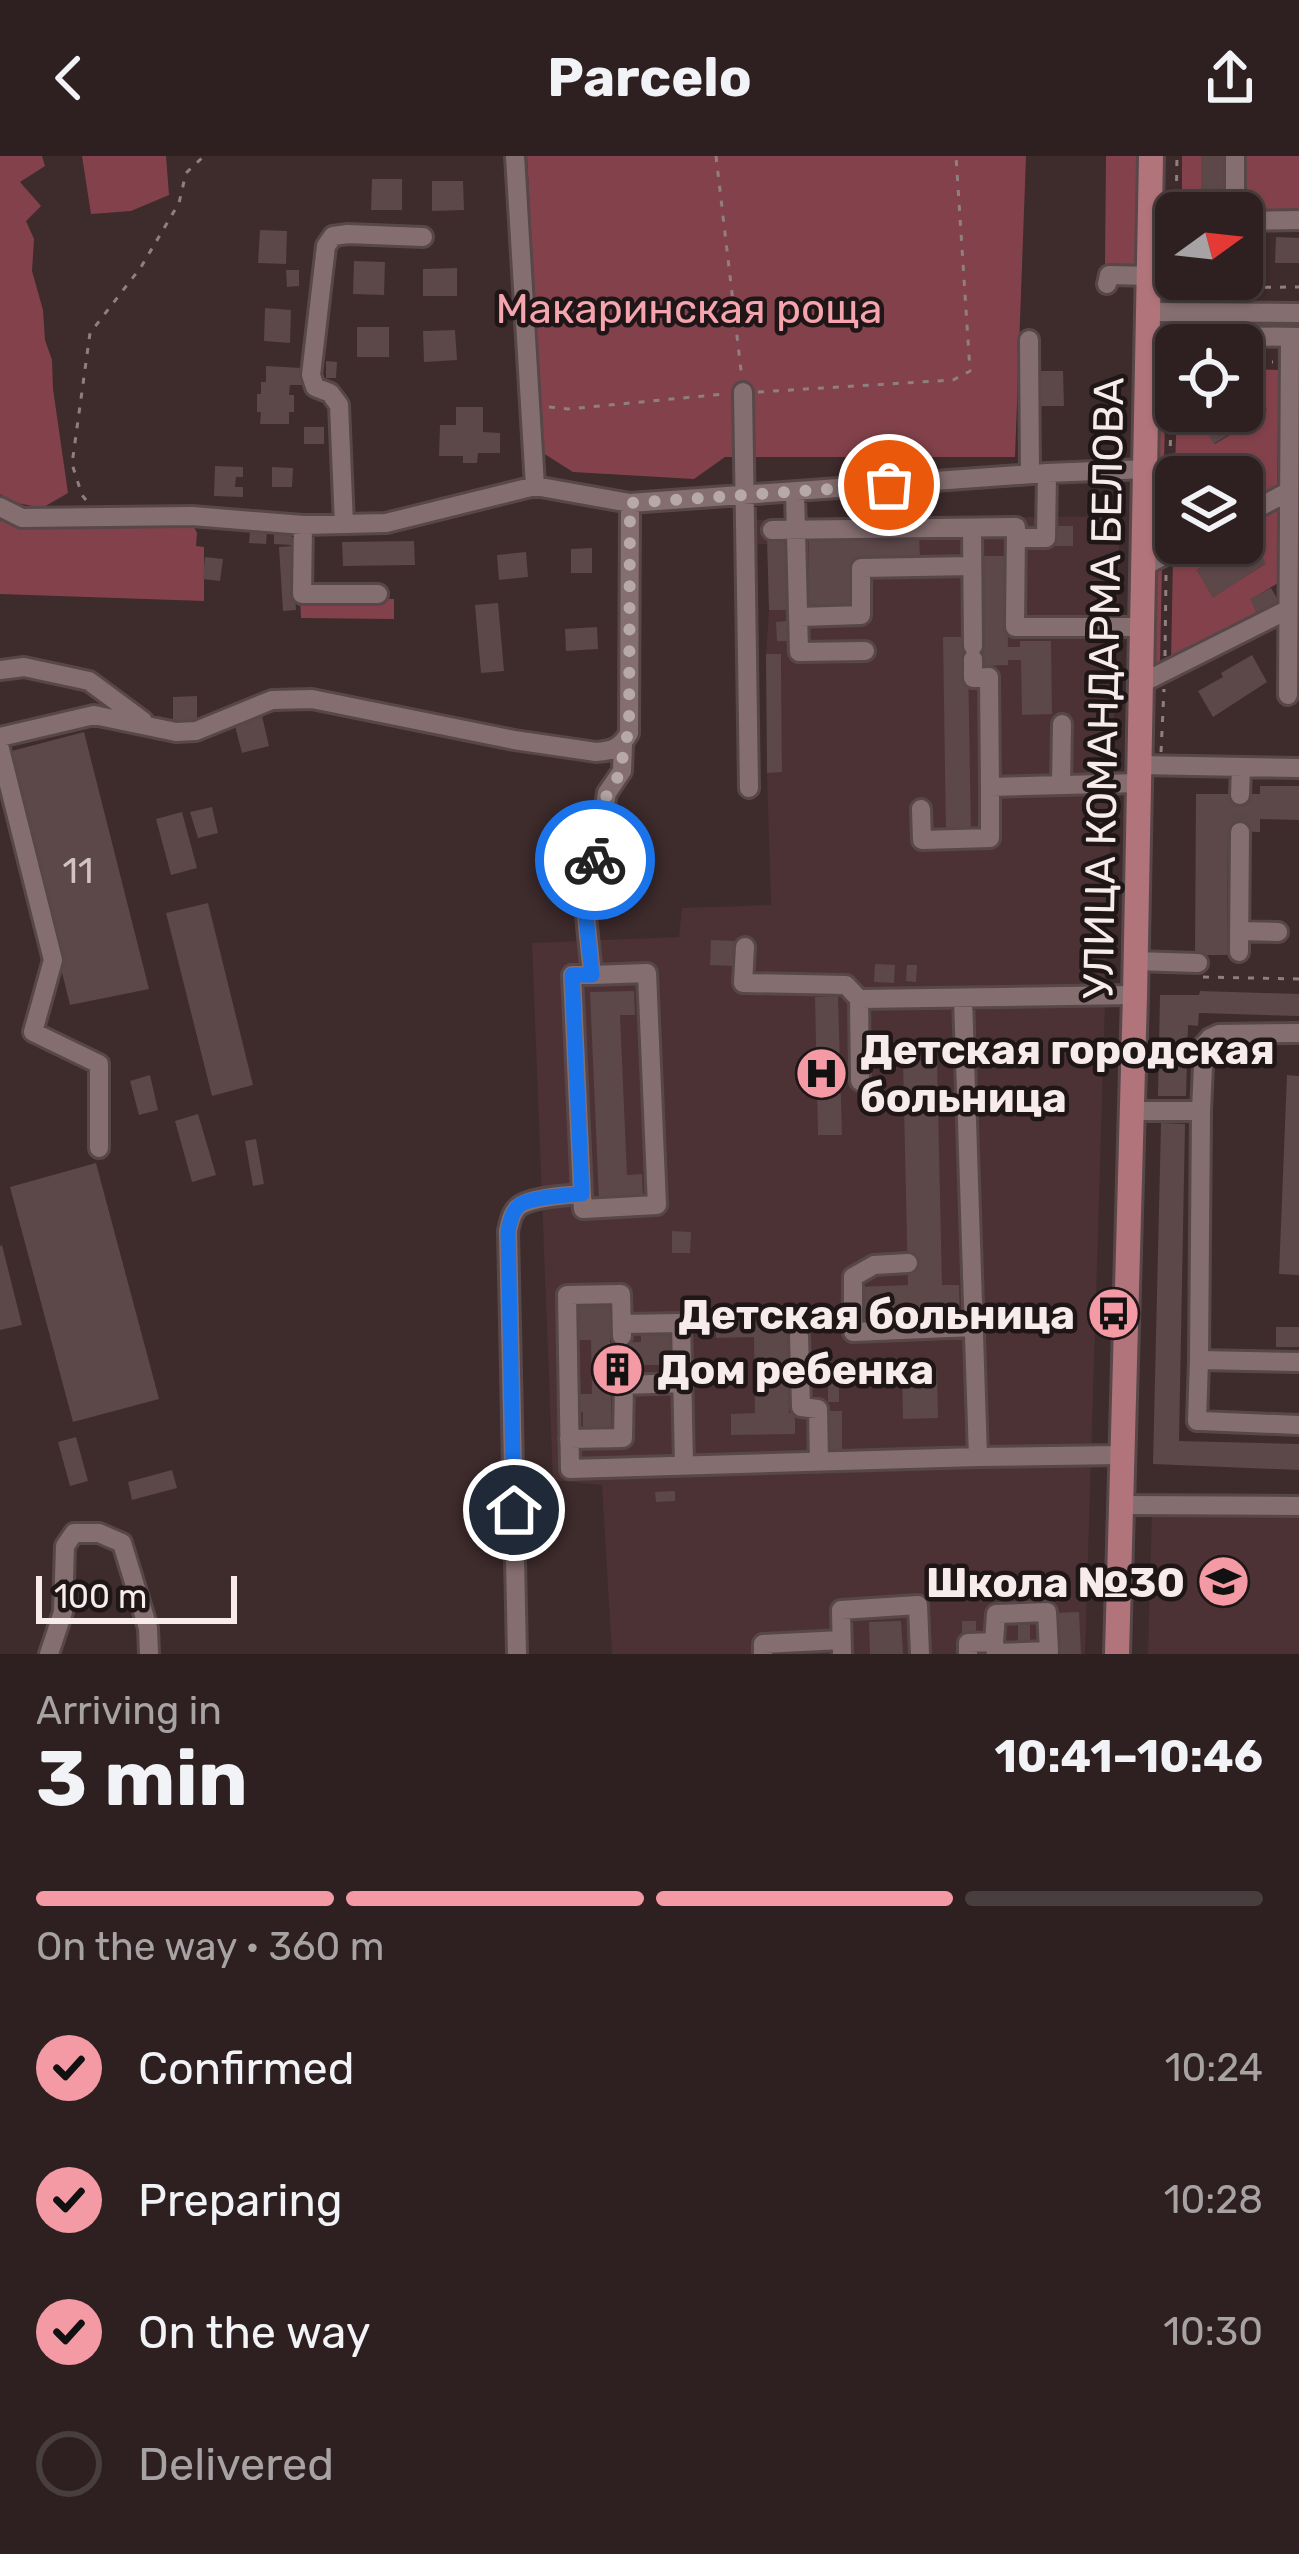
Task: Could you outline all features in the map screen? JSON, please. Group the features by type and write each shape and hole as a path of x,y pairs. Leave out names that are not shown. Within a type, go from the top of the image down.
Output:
{"main road":[{"name":"УЛИЦА КОМАНДАРМА БЕЛОВА","path":"1151,156 1151,276 1163,324"},
{"name":"УЛИЦА КОМАНДАРМА БЕЛОВА","path":"1117,1654 1136,961 1153,678 1143,627 1155,560 1147,469 1155,375"}],"street":[{"path":"515,156 535,486"},
{"path":"1235,156 1235,192"},
{"path":"1263,221 1299,220"},
{"path":"344,524 339,405 330,393 315,387 311,375 326,246 333,236 348,234 423,238"},
{"path":"1107,284 1109,275 1151,276"},
{"path":"1163,324 1299,313"},
{"path":"1263,334 1295,337 1290,362 1294,456 1288,492 1288,695"},
{"path":"1017,538 1046,538 1029,340"},
{"path":"743,392 749,788"},
{"path":"1148,420 1155,416"},
{"path":"0,508 22,518 193,516 303,525 386,523 535,486 630,503 1147,469"},
{"path":"1263,505 1288,492"},
{"path":"795,493 800,652 865,651"},
{"path":"592,975 586,916 607,793 622,771 623,745 629,733 630,503"},
{"path":"303,525 302,594 378,594"},
{"path":"772,530 1016,526 1015,627 1143,627"},
{"path":"921,809 922,840 990,838 988,677 974,678 971,528"},
{"path":"799,617 861,615 861,568 972,566"},
{"path":"1153,678 1287,610"},
{"path":"0,670 24,667 89,682 150,726"},
{"path":"0,737 94,715 176,732 196,731 272,700 290,698 596,752 623,745"},
{"path":"1061,785 1062,724"},
{"path":"0,749 52,960 33,1032 99,1064 100,1148"},
{"path":"990,787 1061,785 1184,766 1299,768"},
{"path":"1184,766 1185,788"},
{"path":"1240,794 1241,767"},
{"path":"1239,952 1240,832"},
{"path":"1240,931 1278,932"},
{"path":"745,947 743,983 846,985 859,999 860,1081"},
{"path":"1136,961 1198,963"},
{"path":"647,974 657,1204 583,1209 572,975 592,975 647,974"},
{"path":"859,999 1135,995"},
{"path":"963,999 978,1457"},
{"path":"1299,1033 1219,1034 1204,1045 1199,1360 1199,1421 1299,1425"},
{"path":"1131,1111 1201,1111"},
{"path":"517,1654 508,1231 511,1216 521,1204 582,1194"},
{"path":"908,1263 874,1265 854,1276 853,1332 974,1327"},
{"path":"684,1465 681,1323 622,1330 621,1294 567,1295 570,1469 1120,1455"},
{"path":"799,1336 801,1407 818,1409 818,1462"},
{"path":"1199,1360 1299,1362"},
{"path":"569,1439 623,1438 624,1384 682,1383"},
{"path":"1120,1505 1299,1506"},
{"path":"49,1654 63,1612 65,1546 74,1533 99,1533 122,1543 148,1628 148,1654"},
{"path":"763,1654 763,1644 842,1647 841,1610 918,1605 920,1654"},
{"path":"968,1654 968,1643 994,1642"}],"path":[{"path":"104,519 82,495 73,464 90,333 141,267 179,202 186,173 204,156"},
{"path":"716,156 743,392"},
{"path":"547,407 953,380 970,370 956,156"},
{"path":"1176,192 1177,156"},
{"path":"1263,287 1299,287"},
{"path":"1163,324 1171,300"},
{"path":"1263,361 1290,362"},
{"path":"1145,771 1162,749 1153,678 1155,560"},
{"path":"1214,977 1299,979"}],"shaded area":[{"path":"1120,516 1085,1654 612,1654 602,1485 553,1480 532,943 679,937 682,908 771,905 767,773 782,771 781,655 766,654 767,544 753,544 753,520"},
{"name":"Школа №30","path":"1152,1509 1299,1510 1299,1654 1148,1654"}],"green space":[{"path":"0,156 42,156 45,166 20,182 41,206 26,221 34,239 32,271 52,360 68,493 42,508 12,502 0,494"},
{"path":"82,156 166,156 169,195 131,211 91,214"},
{"name":"Макаринская роща","path":"527,156 1026,156 1015,457 725,457 694,479 573,472 543,453"},
{"path":"1106,156 1138,156 1138,264 1105,264"},
{"path":"1182,156 1201,156 1201,192 1182,192"},
{"path":"1240,156 1299,156 1299,215 1263,216 1263,192 1241,192"},
{"path":"1195,320 1299,321 1299,329 1263,329 1263,324 1195,324"},
{"path":"1263,370 1279,370 1277,487 1263,495 1263,456 1175,456 1176,432 1208,432 1215,444 1234,432 1263,432 1267,410"},
{"path":"1159,432 1165,432 1164,456 1158,456"},
{"path":"1280,502 1280,582 1251,599 1259,618 1171,662 1173,564 1207,564 1197,570 1213,597 1265,564 1263,510"},
{"path":"0,521 193,525 196,546 204,547 204,601 0,594"},
{"path":"1155,566 1162,566 1160,663 1153,662"},
{"path":"300,598 394,599 394,619 301,618"}],"building":[{"path":"1201,156 1225,156 1224,192 1201,192"},
{"path":"372,179 402,179 402,210 371,210"},
{"path":"432,181 463,181 464,210 432,211"},
{"path":"260,230 287,231 286,264 258,263"},
{"path":"1276,237 1299,238 1299,263 1275,263"},
{"path":"354,261 385,262 384,295 353,294"},
{"path":"457,268 457,296 423,296 423,269"},
{"path":"286,270 299,270 299,286 287,287"},
{"path":"265,308 291,310 290,343 264,341"},
{"path":"357,327 389,327 389,357 357,357"},
{"path":"455,330 457,360 424,362 423,331"},
{"path":"326,361 337,362 336,378 326,378"},
{"path":"266,366 302,368 302,385 290,385 294,412 289,412 289,424 260,424 257,394 261,394 261,382 266,382"},
{"path":"1040,371 1063,371 1064,406 1040,406"},
{"path":"456,407 483,407 483,432 500,433 500,453 478,453 477,463 463,463 463,456 439,456 440,425 456,425"},
{"path":"304,427 324,427 324,444 304,444"},
{"path":"1207,432 1233,432 1214,444"},
{"path":"215,466 243,467 243,477 236,477 235,487 243,487 243,497 214,496"},
{"path":"272,467 293,468 292,487 272,487"},
{"path":"1055,526 1073,526 1073,546 1054,546"},
{"path":"250,531 267,531 266,544 249,543"},
{"path":"274,532 292,532 291,545 274,544"},
{"path":"919,533 920,560 853,561 854,610 809,610 809,534"},
{"path":"767,534 786,534 787,610 769,610"},
{"path":"414,541 415,565 343,566 342,542"},
{"path":"292,546 296,610 283,611 279,547"},
{"path":"592,548 592,573 571,573 571,549"},
{"path":"526,552 528,577 499,580 497,555"},
{"path":"979,556 1006,556 1008,647 1020,647 1020,641 1051,641 1052,714 1022,715 1021,660 982,666 968,659 971,834 946,835 943,637 967,637"},
{"path":"205,557 223,559 220,581 203,579"},
{"path":"1263,558 1266,563 1213,598 1197,570 1206,564 1263,564"},
{"path":"1271,588 1279,602 1257,613 1250,599"},
{"path":"498,603 504,671 481,673 475,605"},
{"path":"787,621 787,641 777,641 776,622"},
{"path":"597,627 598,649 566,651 565,629"},
{"path":"766,654 781,654 782,772 767,773"},
{"path":"1252,655 1267,682 1213,717 1198,691"},
{"path":"197,696 197,722 173,722 173,697"},
{"path":"262,716 269,746 242,753 234,722"},
{"path":"84,732 149,989 70,1005 8,752"},
{"path":"1260,786 1299,786 1299,820 1260,819 1260,832 1228,831 1227,955 1195,955 1196,794 1260,794"},
{"path":"212,807 218,833 198,838 190,812"},
{"path":"182,812 197,868 171,875 156,819"},
{"path":"208,903 253,1085 212,1096 166,913"},
{"path":"711,940 737,941 737,966 710,965"},
{"path":"875,964 895,965 894,983 874,982"},
{"path":"907,965 917,965 916,982 906,981"},
{"path":"634,991 635,1015 620,1015 627,1175 642,1174 643,1199 599,1201 590,992"},
{"path":"1200,991 1299,994 1299,1016 1199,1013 1198,1026 1188,1025 1186,1096 1158,1096 1160,995 1199,995"},
{"path":"838,996 842,1135 818,1135 815,997"},
{"path":"937,1060 942,1285 959,1285 960,1321 860,1323 859,1287 908,1285 903,1061"},
{"path":"150,1075 158,1110 139,1115 130,1081"},
{"path":"1287,1075 1299,1076 1299,1275 1279,1274"},
{"path":"198,1114 216,1175 192,1182 175,1121"},
{"path":"1161,1123 1185,1124 1179,1441 1299,1444 1299,1470 1153,1464"},
{"path":"256,1139 264,1184 253,1186 245,1141"},
{"path":"96,1163 159,1399 73,1422 10,1187"},
{"path":"672,1231 691,1232 690,1253 672,1253"},
{"path":"0,1246 22,1325 0,1330"},
{"name":"Дом ребенка","path":"578,1302 610,1302 610,1343 641,1342 641,1335 677,1335 678,1365 644,1365 644,1373 618,1373 619,1390 611,1390 611,1431 583,1431 583,1412 578,1412 578,1394 592,1394 591,1340 578,1340"},
{"path":"793,1320 793,1335 788,1335 789,1413 795,1413 795,1434 731,1435 731,1414 755,1413 754,1337 716,1338 716,1321"},
{"path":"1276,1327 1299,1327 1299,1347 1276,1347"},
{"path":"937,1369 938,1418 903,1419 902,1370"},
{"path":"828,1381 839,1382 839,1402 828,1402"},
{"path":"830,1411 842,1411 842,1452 830,1452"},
{"path":"76,1437 88,1481 70,1486 58,1442"},
{"path":"172,1470 177,1488 132,1500 128,1482"},
{"path":"675,1491 675,1501 656,1502 655,1492"},
{"path":"1079,1612 1081,1654 1056,1654 1054,1613"},
{"path":"901,1621 903,1654 870,1654 869,1622"},
{"path":"962,1621 976,1621 976,1635 962,1635"},
{"path":"1018,1623 1030,1623 1030,1646 1018,1646"}],"tunnel":[{"path":"1240,795 1240,832"}],"way so far":[{"path":"595,860 607,793 622,771 623,745 629,733 630,503 889,485"}],"place":[{"name":"Детская городская больница","path":"821,1073"},
{"name":"Детская больница","path":"1114,1314"},
{"name":"Дом ребенка","path":"618,1369"},
{"name":"Школа №30","path":"1224,1582"}],"route":[{"path":"514,1510 508,1231 511,1216 521,1204 582,1194 572,975 592,975 586,916 595,860"}]}
